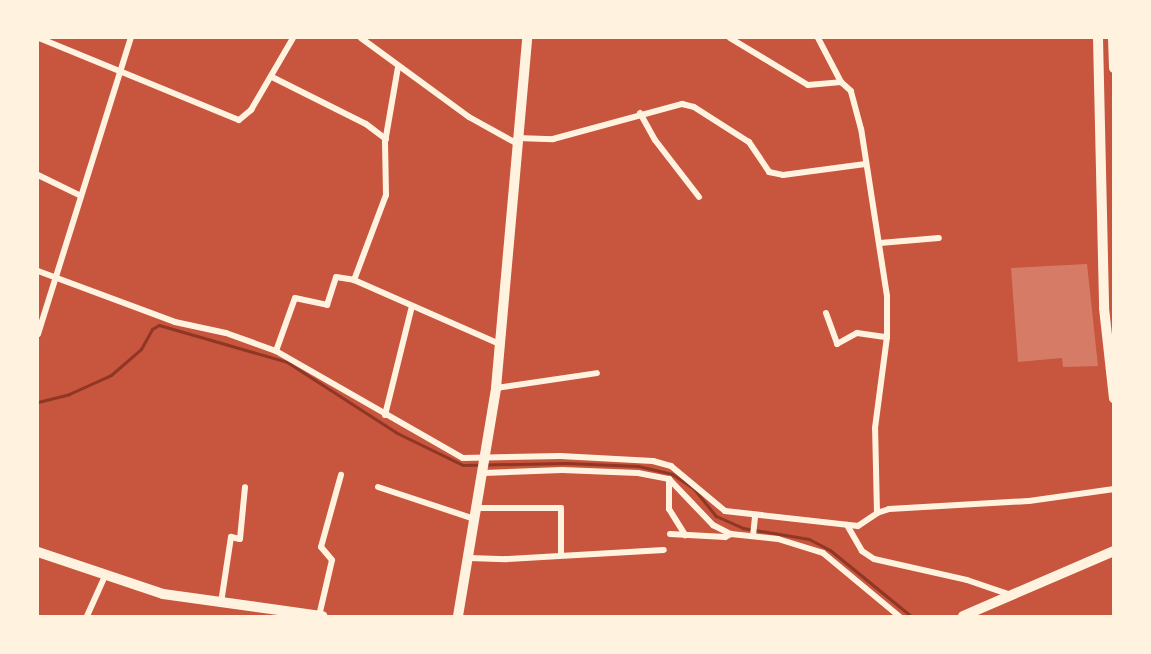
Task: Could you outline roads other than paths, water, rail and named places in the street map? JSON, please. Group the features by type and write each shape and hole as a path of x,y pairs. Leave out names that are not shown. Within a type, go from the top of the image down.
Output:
{"main road":[{"path":"458,616 477,514 496,388 516,141 527,38"},
{"path":"1098,38 1104,308 1113,398"},
{"path":"1113,38 1113,68"},
{"path":"963,616 1113,551"},
{"path":"38,552 163,594 221,604 321,616"}],"street":[{"path":"39,38 239,120 251,110 293,38"},
{"path":"38,334 79,195 131,38"},
{"path":"361,38 398,68 516,141 553,139 670,104 694,107 749,142 769,172 783,175 865,164"},
{"path":"730,38 808,85 841,82"},
{"path":"818,38 841,82 851,91 861,129 887,296 887,337 875,428 877,513"},
{"path":"354,280 386,195 386,139 398,68"},
{"path":"272,77 366,124 386,139"},
{"path":"640,113 699,197"},
{"path":"38,175 79,195"},
{"path":"880,243 939,238"},
{"path":"38,271 176,322 226,333 276,351 335,382 385,415 464,458 485,465 638,473 669,479 713,525 731,534 804,545 823,553 899,616"},
{"path":"276,351 296,298 327,305 336,277 354,280 500,344"},
{"path":"385,415 412,306"},
{"path":"826,313 837,344 857,333 887,337"},
{"path":"496,388 597,373"},
{"path":"485,465 560,456 653,461 671,466 725,511 847,525 858,525 877,513 889,509 1029,501 1113,489"},
{"path":"321,616 332,560 321,548 341,475"},
{"path":"669,479 669,509 685,535"},
{"path":"221,604 231,537 240,539 244,487"},
{"path":"378,487 477,514 561,508 561,554"},
{"path":"753,536 755,516"},
{"path":"847,525 862,551 874,559 967,580 1011,595"},
{"path":"670,534 725,537 731,534"},
{"path":"469,558 664,550"},
{"path":"87,616 105,576"}],"waterway":[{"path":"38,402 69,394 111,375 141,349 152,329 159,325 287,362 397,433 463,465 566,463 638,466 672,474 694,489 716,516 743,528 809,539 830,550 911,616"}]}
